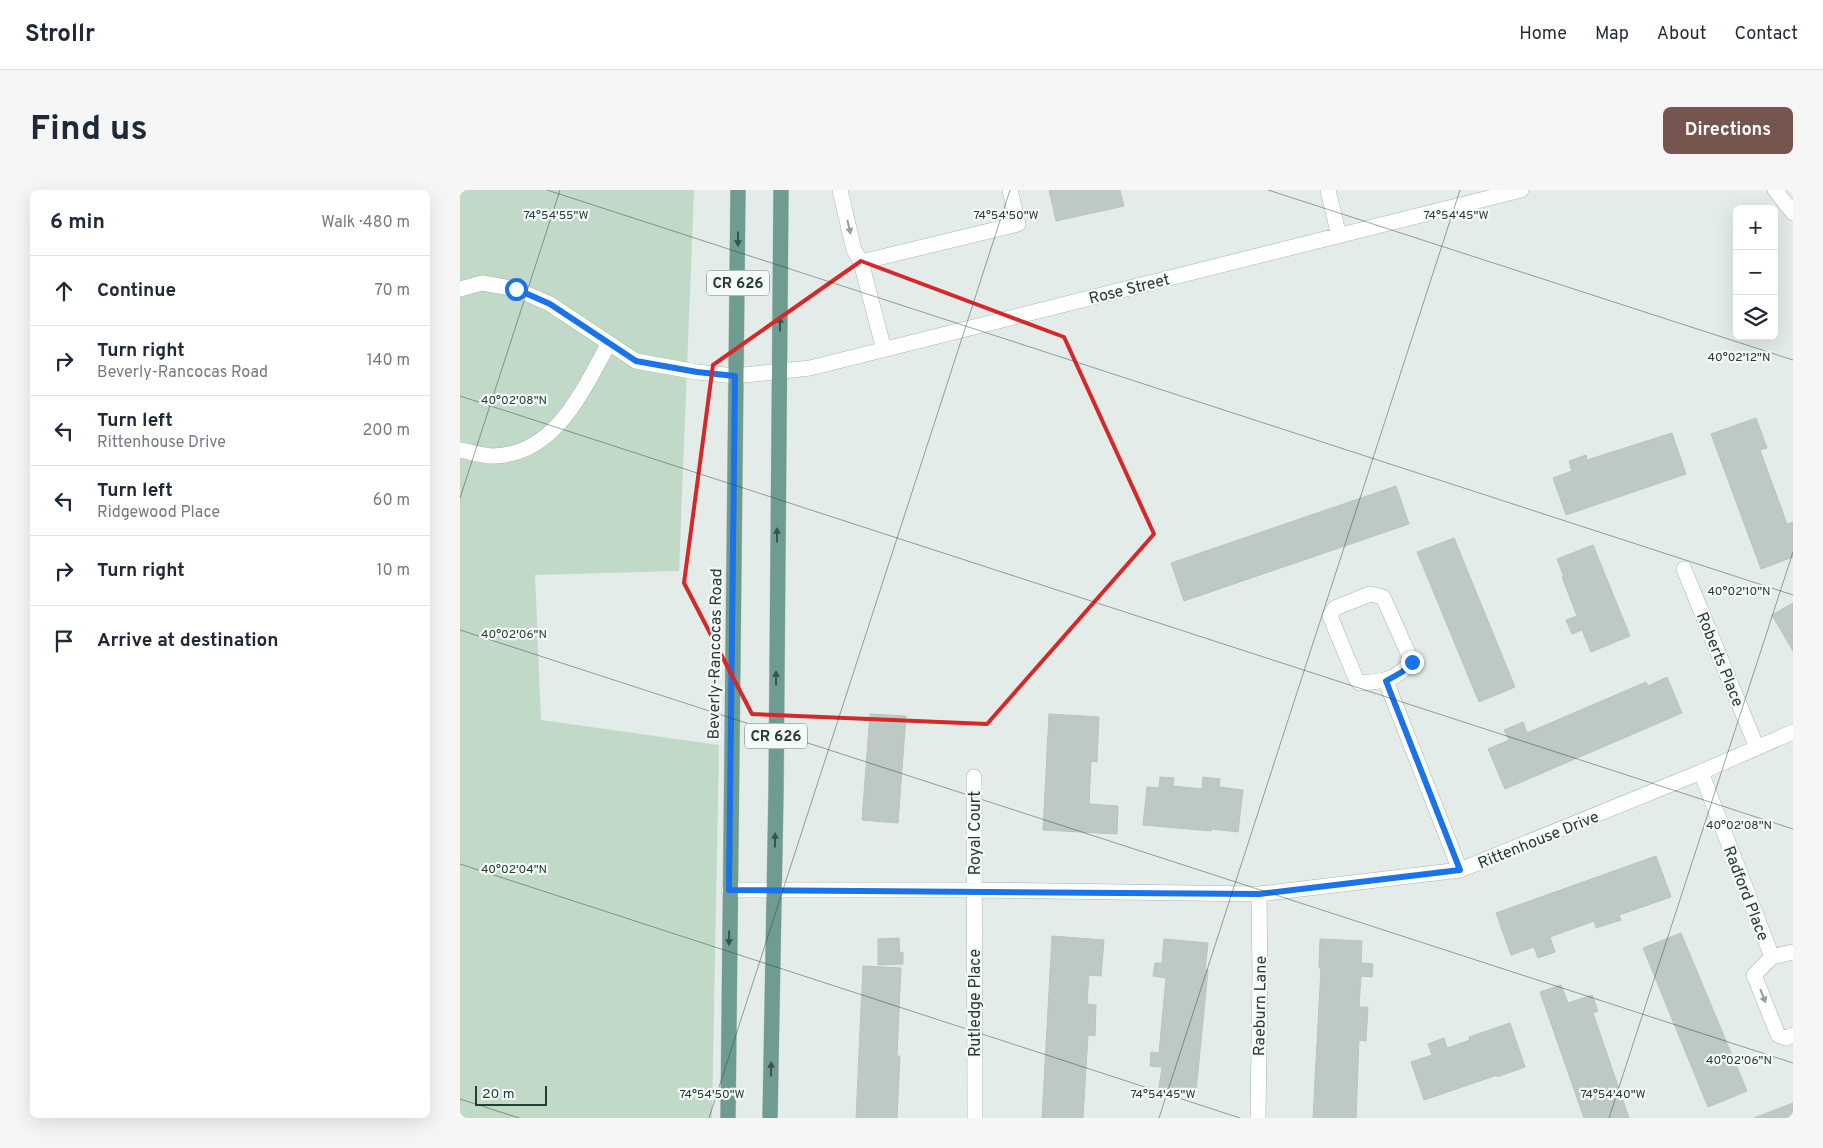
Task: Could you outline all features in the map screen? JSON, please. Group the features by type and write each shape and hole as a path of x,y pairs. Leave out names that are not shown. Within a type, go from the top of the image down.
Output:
{"main road":[{"name":"Beverly-Rancocas Road","path":"728,1118 738,190"},
{"name":"CR 626","path":"770,1118 781,190"}],"street":[{"path":"840,190 854,250 860,262 884,350"},
{"path":"860,262 1018,224 1010,190"},
{"path":"1328,190 1339,236"},
{"name":"Rose Street","path":"460,289 482,283 516,289 550,304 636,361 697,372 735,376 779,373 810,368 884,350 1521,190"},
{"path":"1775,190 1793,213"},
{"path":"460,450 493,456 526,450 552,432 577,400 609,343"},
{"name":"Roberts Place","path":"1684,569 1757,748"},
{"path":"1370,594 1383,597 1412,662 1402,672 1386,681 1360,683 1356,679 1330,616 1335,608 1370,594"},
{"path":"1386,681 1460,870"},
{"name":"Rittenhouse Drive","path":"729,890 974,890 1259,894 1460,870 1701,772 1793,732"},
{"name":"Radford Place","path":"1701,772 1772,958"},
{"name":"Royal Court","path":"974,776 974,890"},
{"name":"Rutledge Place","path":"974,890 974,1116"},
{"name":"Raeburn Lane","path":"1258,1118 1259,894"},
{"path":"1793,952 1772,958 1754,975 1778,1035 1786,1038 1793,1036"}],"highlighted area":[{"path":"861,261 1064,337 1154,534 987,724 752,714 684,583 713,365"}],"green space":[{"path":"460,190 694,190 679,571 535,575 541,720 719,745 712,1118 460,1118"}],"building":[{"path":"1049,190 1120,190 1124,206 1056,221"},
{"path":"1756,418 1767,448 1760,450 1787,524 1793,522 1793,557 1761,569 1711,434"},
{"path":"1672,433 1686,474 1566,515 1553,478 1572,471 1569,461 1586,455 1587,460"},
{"path":"1396,486 1409,524 1184,601 1171,563"},
{"path":"1454,538 1515,687 1479,702 1417,552"},
{"path":"1593,545 1630,636 1591,652 1582,630 1572,634 1566,620 1577,616 1557,559"},
{"path":"1793,603 1793,651 1772,615"},
{"path":"1667,677 1682,713 1505,789 1488,749 1509,740 1504,730 1523,722 1527,733 1646,682 1648,686"},
{"path":"870,714 906,716 898,823 862,820"},
{"path":"1049,714 1099,717 1097,762 1091,761 1089,804 1118,806 1117,834 1043,830"},
{"path":"1160,777 1174,778 1173,786 1202,789 1203,777 1220,779 1219,787 1243,790 1238,832 1143,825 1147,787 1159,788"},
{"path":"1656,856 1671,897 1619,915 1621,920 1596,928 1594,921 1550,937 1555,952 1538,958 1534,947 1511,955 1496,913"},
{"path":"1681,933 1747,1091 1708,1107 1643,948"},
{"path":"1052,936 1104,940 1101,976 1089,975 1087,1004 1096,1005 1095,1036 1088,1035 1083,1118 1042,1118"},
{"path":"899,938 900,953 903,952 903,964 878,965 878,939"},
{"path":"1164,939 1208,943 1205,970 1208,970 1196,1092 1159,1088 1162,1067 1150,1066 1151,1052 1159,1053 1166,978 1153,976 1155,963 1162,963"},
{"path":"1320,939 1362,941 1361,963 1373,964 1372,977 1361,976 1359,1007 1368,1007 1366,1041 1359,1040 1356,1118 1313,1118 1321,968 1319,968"},
{"path":"863,966 901,968 897,1056 900,1056 897,1118 856,1118"},
{"path":"1561,985 1568,1003 1592,995 1598,1011 1593,1013 1629,1118 1584,1118 1540,992"},
{"path":"1510,1023 1525,1067 1424,1100 1411,1062 1432,1055 1428,1044 1444,1038 1447,1048 1470,1040 1469,1037"},
{"path":"1793,1103 1793,1118 1754,1118"}],"route":[{"path":"516,289 550,304 636,361 697,372 735,376 729,890 974,890 1259,894 1460,870 1386,681 1402,672 1412,662"}]}
